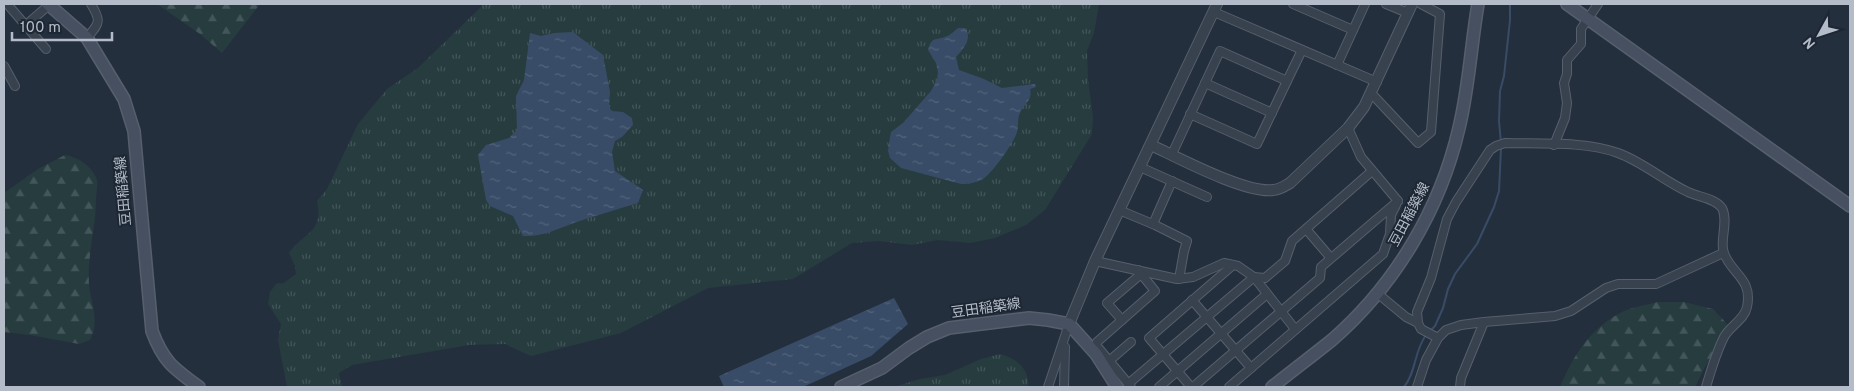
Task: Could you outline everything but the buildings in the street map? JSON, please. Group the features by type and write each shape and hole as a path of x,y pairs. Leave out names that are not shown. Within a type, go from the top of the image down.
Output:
{"main road":[{"name":"豆田稲築線","path":"48,4 87,38 124,99 134,131 152,331 159,349 168,362 199,387"},
{"name":"豆田稲築線","path":"1272,387 1332,339 1377,293 1416,239 1449,168 1460,127 1478,4"},
{"path":"1567,4 1850,206"},
{"name":"豆田稲築線","path":"841,387 882,368 927,337 949,328 1030,318 1070,324"},
{"path":"1070,324 1094,346 1126,386"}],"street":[{"path":"26,25 48,4"},
{"path":"87,38 98,24 99,19 92,4"},
{"path":"1293,4 1353,30"},
{"path":"1337,65 1365,4"},
{"path":"1151,145 1253,189 1272,190 1290,183 1348,128 1364,107 1410,8 1386,4"},
{"path":"1371,93 1418,143 1431,132 1440,14 1421,4"},
{"path":"1554,145 1565,118 1567,103 1564,83 1567,74 1567,60 1581,44 1581,29 1598,4"},
{"path":"8,5 46,49"},
{"path":"1048,387 1094,260 1216,8 1302,50 1377,82"},
{"path":"1190,114 1256,144 1302,50"},
{"path":"1172,154 1220,51 1287,81"},
{"path":"4,66 14,86"},
{"path":"1205,83 1272,113"},
{"path":"1348,128 1361,157 1398,201"},
{"path":"1418,323 1417,312 1431,278 1447,219 1490,150 1505,144 1601,147 1620,153 1689,193 1717,203 1722,208 1724,217 1723,253 1741,276 1746,287 1748,298 1747,310 1724,336 1706,387"},
{"path":"1140,167 1207,197"},
{"path":"1140,272 1155,291 1094,346 1109,361 1126,386 1254,277 1265,278 1282,265 1292,241 1372,171"},
{"path":"1152,224 1172,182"},
{"path":"1233,265 1149,338 1192,387 1320,278 1320,267 1330,257 1398,201"},
{"path":"1229,387 1383,254 1390,234 1391,215 1398,201"},
{"path":"1119,210 1187,241 1180,279"},
{"path":"1306,229 1330,257"},
{"path":"1417,387 1426,360 1443,332 1453,328 1484,322 1555,316 1570,311 1606,288 1618,284 1656,284 1723,253"},
{"path":"1094,260 1140,272 1180,279 1193,277 1224,263 1238,266 1254,277 1295,329"},
{"path":"1122,320 1107,303 1140,272"},
{"path":"1377,293 1406,317 1418,323 1426,333 1438,338"},
{"path":"1159,387 1268,294"},
{"path":"1192,300 1251,368"},
{"path":"1460,387 1461,378 1484,322"},
{"path":"1064,387 1065,339"},
{"path":"1109,361 1131,342"}],"green space":[{"path":"157,4 260,4 222,53 200,34"},
{"path":"484,4 1099,4 1094,33 1087,51 1088,79 1093,117 1092,134 1045,210 1026,225 995,238 970,243 938,240 912,245 879,241 852,243 793,279 708,288 621,333 531,356 505,344 469,345 352,365 339,373 342,387 287,387 278,340 281,324 268,304 270,292 276,284 284,283 296,274 295,266 289,253 315,226 318,220 317,201 327,189 358,124 387,89 418,68"},
{"path":"65,155 80,160 89,167 97,180 96,210 89,273 95,319 90,340 79,344 4,332 4,193 38,169"},
{"path":"1658,302 1684,302 1713,309 1729,326 1727,333 1705,367 1695,387 1560,387 1577,354 1591,335 1600,327 1624,311"},
{"path":"1000,354 1011,358 1021,365 1027,375 1028,387 894,387 920,379 945,375 981,359"}],"water":[{"path":"958,28 965,28 968,36 966,44 956,57 959,70 1002,88 1035,84 1036,87 1030,89 1029,99 1019,115 1018,129 1015,137 1003,157 983,179 964,184 901,168 890,158 888,151 891,132 903,123 931,91 937,80 936,63 928,50 931,42 948,35"},
{"path":"573,32 603,55 610,92 609,107 612,111 623,112 632,118 633,125 622,137 615,141 612,152 615,171 643,190 638,203 588,218 548,233 523,236 513,216 490,206 486,200 478,155 486,145 509,138 517,130 516,96 524,80 530,33 541,36"},
{"path":"894,298 908,324 871,356 803,387 724,387 719,376"}],"waterway":[{"path":"1501,143 1499,121 1500,91 1504,76 1510,4"},
{"path":"1431,330 1435,326 1443,308 1448,289 1455,274 1477,244 1494,207 1499,191 1501,148"},
{"path":"1404,387 1411,375 1419,348 1426,335"}]}
